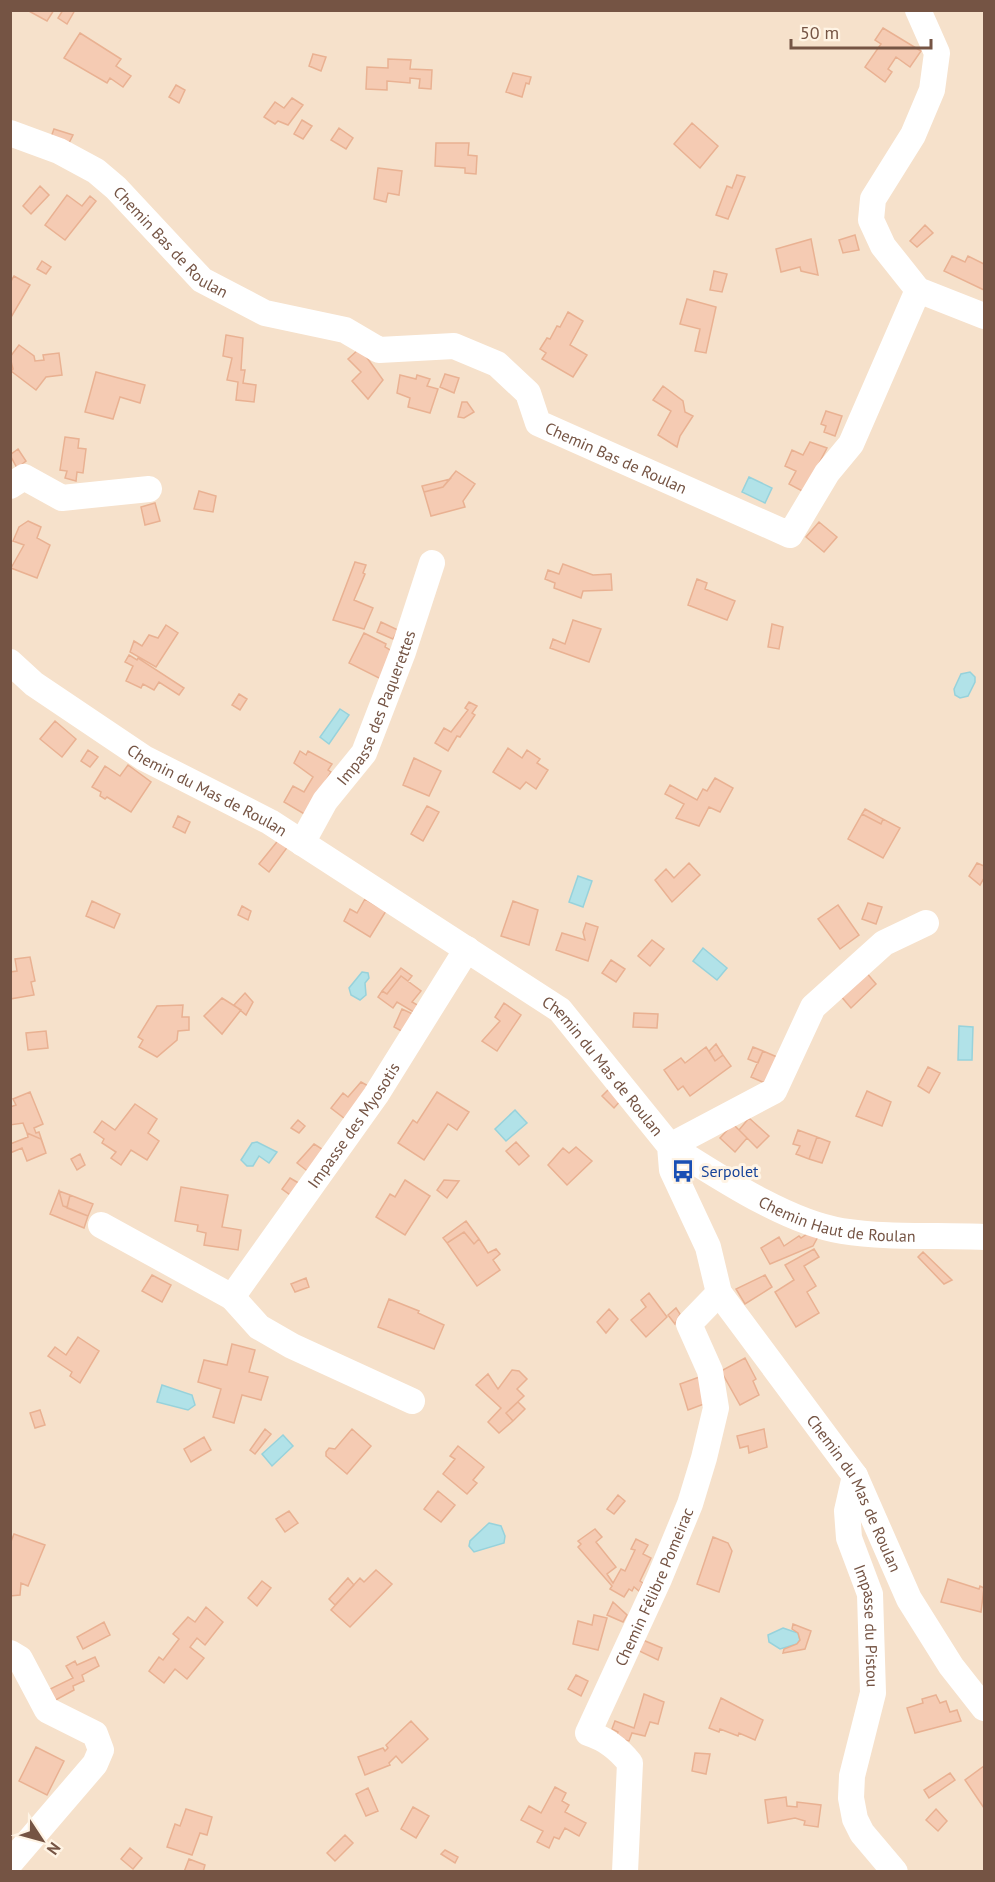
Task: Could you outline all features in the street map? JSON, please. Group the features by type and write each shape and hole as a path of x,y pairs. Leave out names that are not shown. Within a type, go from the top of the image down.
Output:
{"street":[{"path":"918,10 937,53 932,90 913,135 873,199 872,220 883,246 918,290 984,316"},
{"name":"Chemin Bas de Roulan","path":"10,133 59,151 96,171 116,188 202,280 254,308 265,313 345,330 379,350 454,346 496,364 528,393 538,423 790,535 827,473 851,444 918,290"},
{"path":"10,486 24,477 62,498 149,489"},
{"name":"Impasse des Paquerettes","path":"302,843 325,801 364,753 403,652 432,563"},
{"name":"Chemin du Mas de Roulan","path":"10,662 34,684 144,758 270,822 560,1010 670,1146 672,1170 708,1247 719,1293 855,1476 909,1599 951,1666 984,1708"},
{"path":"670,1146 774,1091 813,1007 884,943 926,923"},
{"name":"Impasse des Myosotis","path":"232,1297 376,1095 467,949"},
{"name":"Chemin Haut de Roulan","path":"670,1146 730,1183 807,1222 842,1231 984,1237"},
{"path":"101,1225 232,1297 259,1327 283,1341 412,1401"},
{"name":"Chemin Félibre Pomeirac","path":"625,1872 630,1763 619,1749 602,1738 588,1733 659,1579 694,1492 716,1408 710,1371 689,1324 719,1293"},
{"name":"Impasse du Pistou","path":"855,1476 847,1511 849,1538 870,1594 873,1692 852,1776 852,1798 855,1819 862,1833 895,1872"},
{"path":"10,1653 20,1659 47,1710 95,1734 101,1750 95,1764 10,1863"}],"shaded area":[{"path":"11,11 984,11 984,1871 11,1871"}],"water":[{"path":"749,477 772,488 765,503 742,492"},
{"path":"970,672 975,677 975,682 968,696 960,698 955,695 954,689 961,674"},
{"path":"340,709 349,715 329,744 320,737"},
{"path":"578,876 592,881 583,907 569,902"},
{"path":"703,948 727,968 717,980 693,961"},
{"path":"362,972 368,973 369,978 365,983 366,995 360,1000 351,995 349,988"},
{"path":"959,1026 973,1027 972,1060 958,1060"},
{"path":"515,1110 527,1123 506,1141 495,1129"},
{"path":"257,1142 277,1152 269,1163 259,1156 253,1166 247,1166 241,1160 252,1143"},
{"path":"162,1385 192,1395 195,1405 188,1410 157,1402"},
{"path":"283,1435 293,1446 272,1466 262,1454"},
{"path":"489,1523 501,1526 505,1536 504,1543 474,1552 469,1546 470,1541"},
{"path":"783,1628 798,1633 800,1640 797,1644 780,1649 769,1642 768,1635"}],"building":[{"path":"27,10 54,10 47,21"},
{"path":"63,10 75,10 67,24 58,18"},
{"path":"883,28 921,51 910,67 896,57 888,69 892,72 885,82 865,67 881,44 875,40"},
{"path":"80,33 121,59 116,66 131,76 123,87 110,78 107,83 64,58"},
{"path":"313,54 326,57 321,71 309,66"},
{"path":"388,59 411,60 410,69 432,70 431,89 419,88 420,79 410,78 410,83 387,81 387,90 366,89 367,67 388,68"},
{"path":"513,73 531,77 529,84 526,83 522,97 506,92"},
{"path":"176,85 185,90 179,103 169,97"},
{"path":"292,98 303,105 288,125 278,121 275,124 264,117 275,102 284,108"},
{"path":"302,120 312,126 303,139 294,134"},
{"path":"692,123 718,146 700,168 674,144"},
{"path":"339,128 353,138 346,149 331,140"},
{"path":"54,129 73,135 69,143 51,137"},
{"path":"436,143 469,143 468,155 477,156 476,174 465,173 465,168 435,166"},
{"path":"378,168 402,171 399,195 388,193 386,202 374,199"},
{"path":"737,175 745,177 728,219 716,215 727,186 732,188"},
{"path":"40,186 49,195 31,214 23,206"},
{"path":"67,195 82,206 90,196 96,201 65,240 45,225"},
{"path":"925,225 933,233 917,247 910,241"},
{"path":"855,235 859,250 843,253 839,240"},
{"path":"811,239 818,275 801,271 800,267 781,272 776,249"},
{"path":"952,256 965,262 968,256 984,264 984,290 944,271"},
{"path":"42,261 51,267 46,274 37,269"},
{"path":"714,271 727,274 722,292 710,290"},
{"path":"14,276 30,285 10,319 10,283"},
{"path":"687,299 716,307 706,353 695,351 700,329 680,324"},
{"path":"568,312 583,321 570,345 587,355 573,377 542,359 546,353 540,349 547,338 550,339 557,326 560,327"},
{"path":"226,335 243,338 241,370 245,370 243,383 256,385 254,402 236,400 238,382 227,380 232,358 223,356"},
{"path":"19,345 34,356 35,361 44,360 43,355 59,353 62,375 46,377 36,390 11,371 13,369 10,357"},
{"path":"360,348 383,380 368,399 352,381 361,372 348,359"},
{"path":"96,372 145,385 140,403 120,397 113,419 85,412"},
{"path":"445,374 459,378 454,393 440,387"},
{"path":"400,375 416,379 417,375 430,379 427,386 438,389 430,413 408,407 410,398 397,393"},
{"path":"663,386 683,401 685,412 693,416 680,436 677,447 658,435 671,411 653,400"},
{"path":"462,402 467,402 474,412 464,418 458,417"},
{"path":"826,411 842,416 835,436 824,432 826,426 821,424"},
{"path":"65,437 79,439 78,448 86,449 83,473 77,472 76,481 65,478 67,471 60,470"},
{"path":"810,442 827,448 804,492 789,484 796,471 785,466 792,450 803,455"},
{"path":"18,449 26,461 17,468 10,455"},
{"path":"456,471 475,484 463,501 465,507 431,516 424,492 443,487"},
{"path":"450,479 443,487 424,492 422,486"},
{"path":"199,491 216,496 213,512 194,509"},
{"path":"155,503 160,521 145,525 141,507"},
{"path":"28,521 41,527 37,538 50,545 37,578 11,568 24,545 13,541 19,527"},
{"path":"819,522 837,537 824,552 806,537"},
{"path":"355,562 366,565 363,573 365,574 354,600 373,608 364,629 333,620"},
{"path":"563,564 593,575 611,574 612,590 583,591 581,598 554,588 555,583 545,579 548,570 559,574"},
{"path":"697,579 707,583 705,589 735,601 727,620 688,605"},
{"path":"573,620 601,629 589,662 550,648 553,639 565,644"},
{"path":"381,622 398,630 393,639 377,632"},
{"path":"772,624 783,627 779,649 768,647"},
{"path":"166,625 178,633 156,667 130,652 134,641 142,646 149,635 158,638"},
{"path":"364,633 386,644 385,647 397,654 385,681 349,663"},
{"path":"129,655 137,660 138,658 184,688 179,695 159,682 154,690 143,684 141,688 126,681 133,666 125,662"},
{"path":"239,694 247,699 240,710 232,705"},
{"path":"469,702 477,706 472,713 475,715 460,737 457,736 448,751 435,743 444,728 451,732 468,710 465,708"},
{"path":"55,721 76,739 62,757 40,739"},
{"path":"508,748 522,758 527,750 540,759 537,763 548,770 536,789 526,782 520,789 493,772"},
{"path":"88,750 98,757 90,767 81,761"},
{"path":"300,751 306,755 308,751 332,764 328,770 331,772 306,815 284,802 293,786 304,792 313,777 294,763"},
{"path":"414,758 441,771 429,796 403,785"},
{"path":"128,765 151,782 131,812 107,797 105,799 100,796 101,792 92,787 105,766 120,776"},
{"path":"715,778 733,788 720,812 709,807 699,826 676,818 684,804 665,794 670,785 697,800 703,789 707,791"},
{"path":"427,806 439,812 423,841 411,834"},
{"path":"865,809 883,819 881,824 862,814"},
{"path":"862,814 881,824 883,819 900,828 883,858 848,839"},
{"path":"178,816 190,822 185,833 173,827"},
{"path":"280,838 289,845 269,872 259,864"},
{"path":"689,863 700,875 672,902 655,880 666,869 674,878"},
{"path":"977,863 984,866 984,878 980,885 969,876"},
{"path":"365,899 386,911 370,937 344,921 350,909 357,913"},
{"path":"92,901 120,914 114,928 86,916"},
{"path":"513,901 538,910 529,945 501,936"},
{"path":"868,903 882,907 876,924 862,919"},
{"path":"838,905 859,935 840,949 818,919"},
{"path":"242,906 251,911 248,920 238,915"},
{"path":"586,923 598,927 588,961 556,950 562,933 585,940 583,932"},
{"path":"652,940 664,949 650,966 638,956"},
{"path":"30,957 35,981 31,982 34,995 10,999 10,972 17,971 15,959"},
{"path":"611,960 625,969 616,982 602,973"},
{"path":"401,968 412,976 408,981 401,976 387,994 382,991"},
{"path":"865,971 876,984 851,1008 839,994"},
{"path":"401,976 421,991 412,1002 421,1007 417,1014 397,1002 393,1008 378,997 382,991 387,994"},
{"path":"245,993 253,1002 246,1015 234,1005"},
{"path":"222,998 241,1010 222,1034 204,1016"},
{"path":"504,1003 521,1015 497,1051 482,1041 500,1021 495,1017"},
{"path":"183,1005 182,1017 189,1017 189,1030 178,1031 177,1040 157,1057 139,1047 143,1040 138,1037 157,1006"},
{"path":"402,1009 415,1015 405,1033 394,1027"},
{"path":"634,1013 658,1014 657,1028 633,1027"},
{"path":"46,1031 48,1048 28,1050 26,1033"},
{"path":"716,1044 723,1055 715,1061 709,1051"},
{"path":"706,1047 715,1061 723,1055 731,1066 690,1096 683,1086 678,1090 664,1070 681,1058 685,1063"},
{"path":"753,1047 763,1051 758,1063 748,1059"},
{"path":"763,1051 777,1057 765,1083 751,1077"},
{"path":"928,1067 940,1073 929,1093 918,1086"},
{"path":"361,1082 372,1088 349,1122 331,1108 343,1093 348,1097"},
{"path":"610,1088 622,1099 614,1108 602,1096"},
{"path":"867,1091 891,1102 882,1126 856,1116"},
{"path":"30,1092 43,1124 34,1128 36,1133 39,1132 46,1153 41,1139 27,1133 23,1123 10,1125 10,1107 16,1105 13,1099"},
{"path":"437,1092 469,1112 457,1130 448,1124 424,1160 398,1143 413,1120 417,1123"},
{"path":"135,1104 157,1119 148,1133 159,1141 147,1160 131,1150 121,1165 111,1158 116,1152 102,1143 104,1139 94,1132 102,1121 115,1130"},
{"path":"749,1118 769,1136 757,1148 739,1130"},
{"path":"298,1120 305,1126 299,1133 291,1128"},
{"path":"733,1124 747,1138 735,1152 720,1138"},
{"path":"798,1130 817,1137 809,1159 796,1154 800,1146 793,1144"},
{"path":"27,1133 41,1139 46,1153 27,1161 22,1148 10,1153 10,1144 28,1137"},
{"path":"817,1137 830,1142 822,1163 809,1159"},
{"path":"516,1142 529,1156 519,1165 506,1151"},
{"path":"314,1144 325,1151 310,1173 297,1163"},
{"path":"576,1147 592,1161 567,1185 548,1165 563,1148 569,1153"},
{"path":"80,1154 85,1165 77,1170 71,1159"},
{"path":"290,1178 302,1185 293,1197 282,1189"},
{"path":"405,1180 430,1196 405,1235 376,1217 390,1194 395,1197"},
{"path":"444,1180 459,1181 447,1198 437,1190"},
{"path":"181,1187 228,1195 222,1227 241,1230 238,1250 204,1245 206,1233 197,1231 198,1225 175,1221"},
{"path":"59,1191 63,1206 88,1216 84,1228 50,1214"},
{"path":"59,1191 70,1195 67,1207 63,1206"},
{"path":"70,1195 93,1204 88,1216 67,1208"},
{"path":"466,1221 479,1239 474,1244 464,1232 447,1243 443,1238"},
{"path":"464,1232 474,1244 479,1239 488,1253 496,1249 500,1254 493,1260 500,1270 477,1286 447,1243"},
{"path":"820,1233 813,1246 770,1264 761,1248 779,1237 784,1246 799,1236 801,1238 807,1234"},
{"path":"814,1249 819,1257 804,1266 816,1286 807,1292 819,1313 796,1327 775,1292 794,1280 785,1265"},
{"path":"923,1252 952,1280 944,1284 918,1257"},
{"path":"152,1275 171,1285 162,1302 142,1291"},
{"path":"765,1275 772,1287 745,1304 736,1289"},
{"path":"306,1278 309,1287 295,1292 291,1284"},
{"path":"649,1293 667,1317 646,1337 631,1320 646,1307 641,1300"},
{"path":"389,1299 419,1311 418,1313 444,1325 434,1349 378,1327"},
{"path":"676,1308 680,1314 675,1324 668,1315"},
{"path":"609,1309 618,1319 606,1333 597,1322"},
{"path":"78,1337 99,1351 80,1383 70,1376 72,1372 48,1356 55,1347 66,1355"},
{"path":"232,1344 255,1350 249,1372 268,1377 261,1400 242,1395 234,1423 213,1417 221,1389 198,1382 204,1360 227,1365"},
{"path":"745,1358 756,1379 753,1381 759,1395 740,1405 721,1371"},
{"path":"512,1370 519,1371 527,1379 517,1389 524,1396 506,1413 513,1421 499,1433 488,1422 501,1408 476,1385 488,1374 498,1389"},
{"path":"702,1376 704,1404 688,1410 680,1384"},
{"path":"518,1402 525,1409 513,1421 506,1413"},
{"path":"40,1410 45,1425 35,1428 30,1413"},
{"path":"265,1429 271,1434 255,1454 250,1450"},
{"path":"352,1429 371,1446 347,1474 326,1456 326,1452 329,1448 335,1449"},
{"path":"764,1429 767,1447 749,1453 748,1446 740,1448 737,1436"},
{"path":"204,1437 211,1450 191,1462 184,1449"},
{"path":"458,1446 484,1467 473,1480 477,1483 467,1494 443,1474 455,1459 450,1456"},
{"path":"438,1491 455,1505 441,1522 424,1509"},
{"path":"618,1495 625,1501 614,1514 607,1509"},
{"path":"289,1511 298,1523 285,1532 276,1519"},
{"path":"595,1529 602,1537 596,1542 616,1567 607,1574 613,1583 621,1569 625,1571 635,1550 631,1549 636,1539 648,1545 643,1554 651,1558 640,1581 643,1583 639,1591 634,1587 632,1591 629,1589 624,1597 610,1589 612,1586 578,1547 581,1544 578,1541"},
{"path":"14,1534 45,1545 28,1586 21,1583 20,1595 10,1596 10,1544"},
{"path":"713,1537 728,1543 732,1551 719,1592 697,1584"},
{"path":"376,1570 392,1584 350,1627 331,1610 360,1578 364,1582"},
{"path":"348,1578 354,1585 335,1605 329,1599"},
{"path":"948,1579 979,1589 980,1586 984,1588 981,1612 941,1602"},
{"path":"262,1581 271,1588 257,1606 248,1598"},
{"path":"613,1602 627,1615 623,1622 607,1615"},
{"path":"206,1607 223,1622 205,1645 197,1638 190,1647 204,1658 187,1679 175,1669 164,1683 149,1671 159,1657 163,1660 179,1639 173,1634 188,1617 195,1622"},
{"path":"594,1615 607,1618 598,1650 573,1644 578,1621 592,1625"},
{"path":"104,1622 110,1635 83,1649 77,1637"},
{"path":"793,1624 811,1631 805,1649 783,1653 784,1649 797,1644 800,1640 798,1633 792,1629"},
{"path":"638,1638 662,1648 658,1660 633,1648"},
{"path":"95,1657 99,1666 82,1675 84,1681 73,1686 74,1690 52,1702 46,1691 73,1678 66,1666 75,1661 77,1665"},
{"path":"576,1675 588,1681 581,1696 568,1689"},
{"path":"644,1694 664,1702 658,1724 650,1722 645,1736 632,1733 629,1741 615,1738 618,1732 612,1729 615,1721 634,1728"},
{"path":"936,1695 940,1703 946,1701 950,1712 957,1710 961,1721 915,1733 907,1708 923,1703 922,1699"},
{"path":"721,1698 763,1720 755,1740 739,1733 738,1736 720,1729 719,1732 709,1728"},
{"path":"411,1721 428,1739 402,1763 396,1756 389,1763 390,1765 365,1775 358,1757 383,1748 385,1751 388,1748 386,1745"},
{"path":"36,1747 64,1761 47,1795 19,1781"},
{"path":"695,1753 710,1754 706,1774 692,1771"},
{"path":"984,1766 984,1808 965,1780"},
{"path":"950,1773 955,1780 929,1798 924,1790"},
{"path":"555,1787 566,1793 562,1801 569,1805 565,1812 586,1823 579,1836 565,1828 559,1839 554,1837 549,1848 537,1842 543,1831 521,1820 529,1806 541,1813"},
{"path":"368,1788 378,1811 366,1816 356,1794"},
{"path":"786,1797 787,1806 797,1807 797,1802 821,1805 818,1827 804,1825 805,1821 795,1818 768,1823 765,1800"},
{"path":"413,1807 429,1816 416,1838 401,1829"},
{"path":"186,1809 212,1817 207,1835 200,1833 192,1855 167,1847 175,1824 180,1826"},
{"path":"936,1809 947,1821 938,1831 926,1820"},
{"path":"345,1835 353,1843 335,1861 327,1853"},
{"path":"130,1848 142,1858 133,1869 121,1859"},
{"path":"445,1850 458,1857 455,1863 441,1854"},
{"path":"189,1859 205,1865 203,1872 184,1872"}],"place":[{"name":"Serpolet","path":"683,1171"}]}
